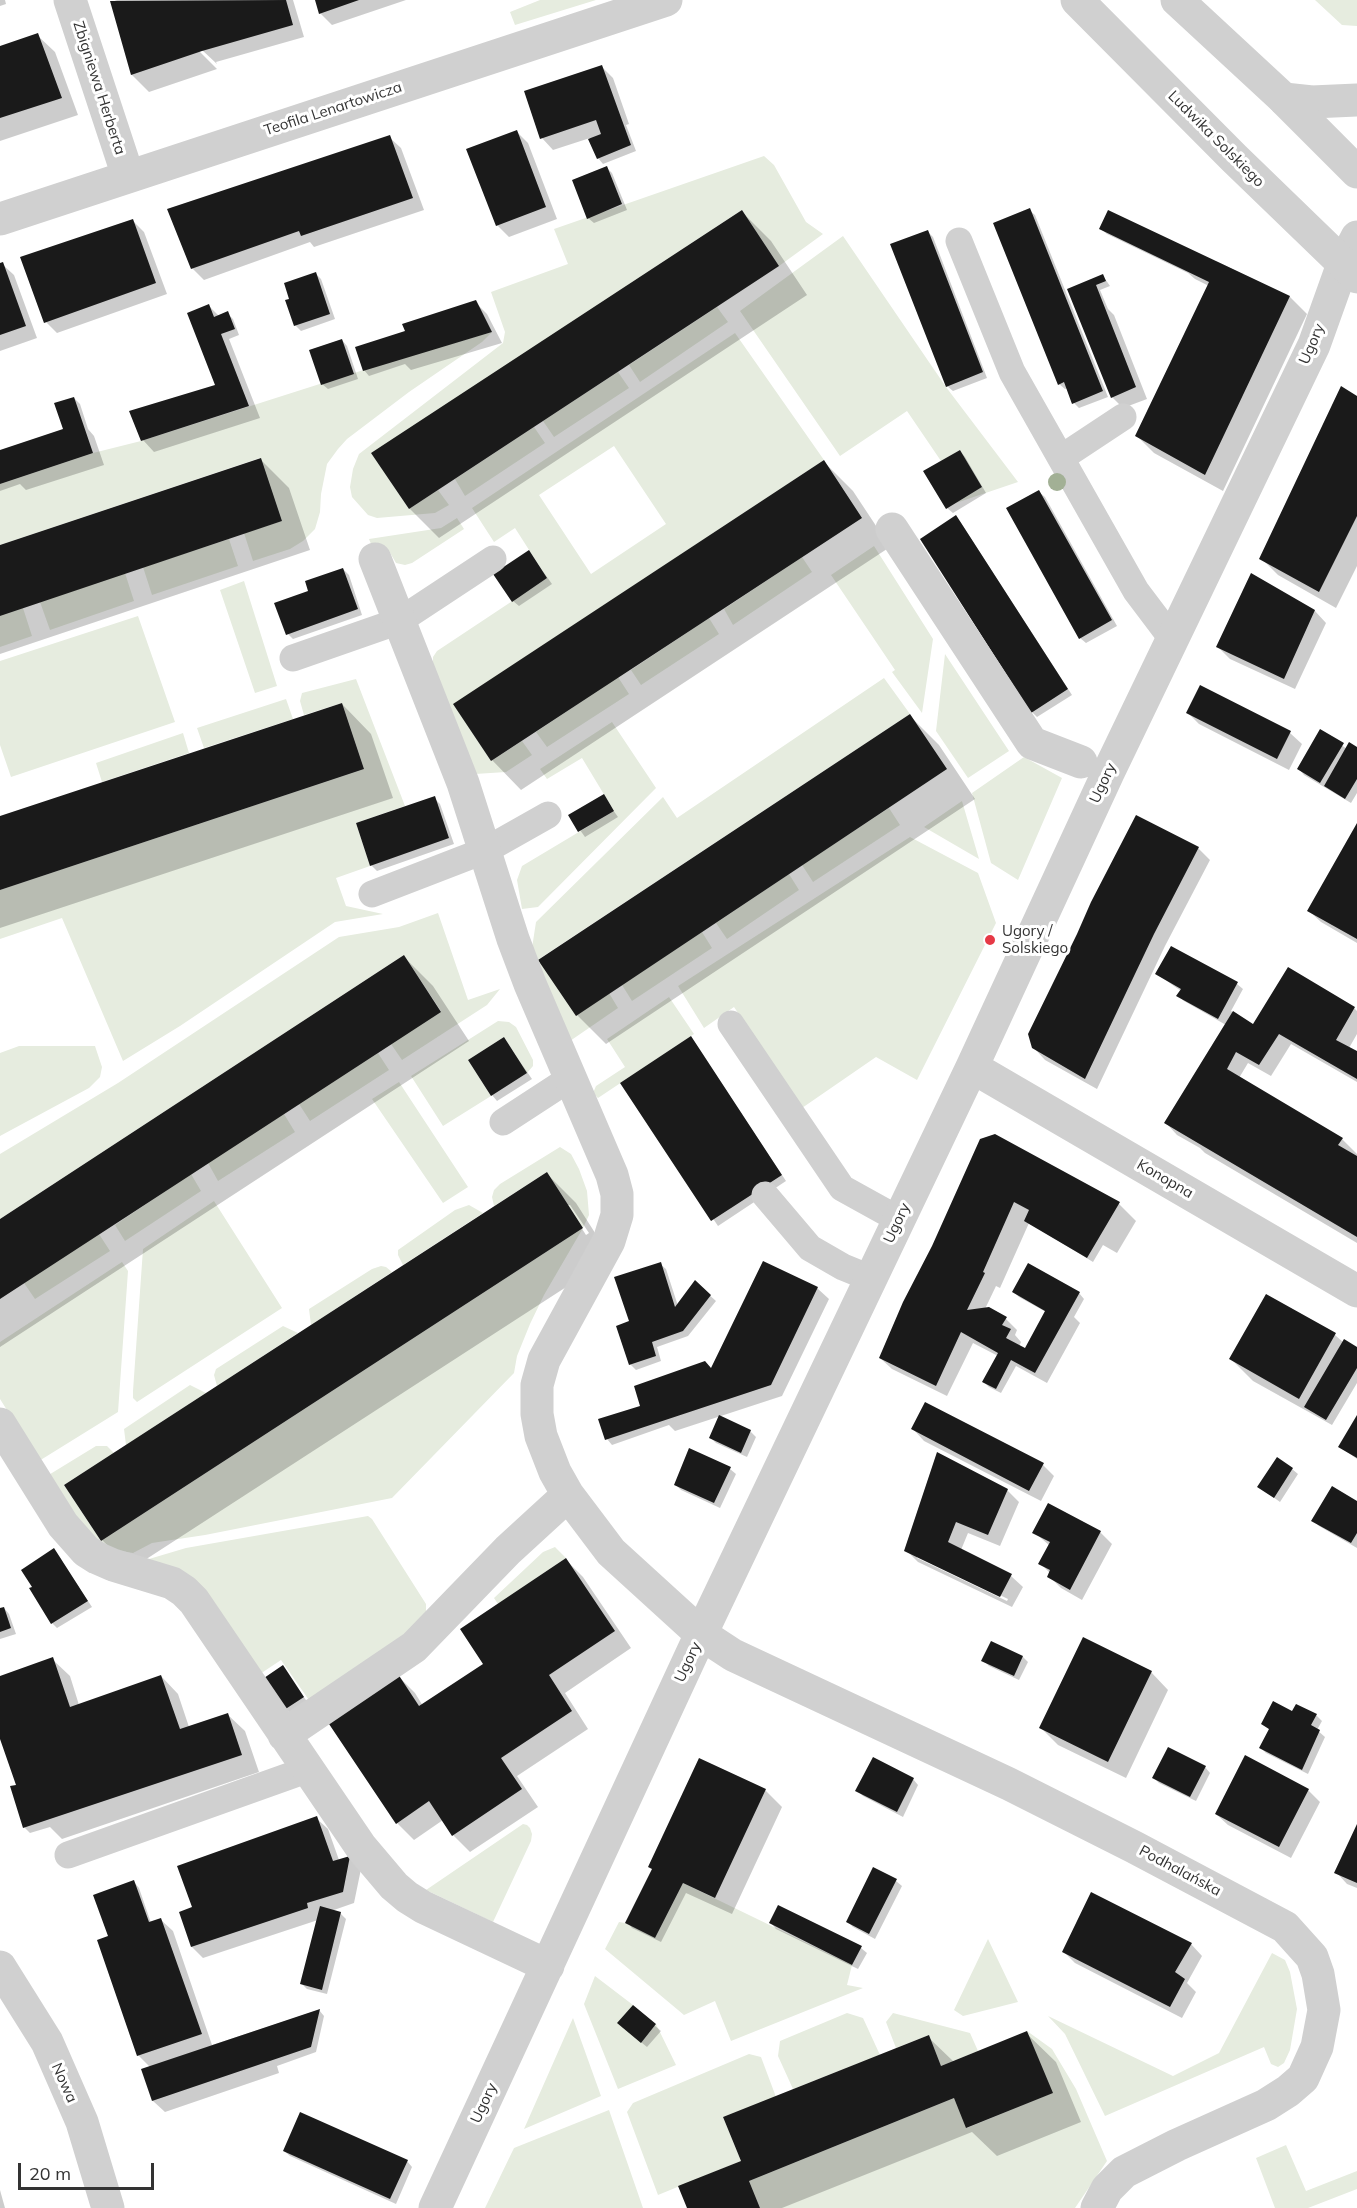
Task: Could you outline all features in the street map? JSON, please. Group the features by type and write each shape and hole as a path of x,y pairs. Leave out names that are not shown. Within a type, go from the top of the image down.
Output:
{"street":[{"name":"Zbigniewa Herberta","path":"70,0 128,176"},
{"name":"Teofila Lenartowicza","path":"0,219 666,0"},
{"name":"Ludwika Solskiego","path":"1077,0 1213,138 1353,259"},
{"path":"1177,0 1284,99 1357,172"},
{"path":"1284,99 1312,102 1357,100"},
{"name":"Ugory","path":"435,2208 701,1634 972,1067 1084,822 1314,345 1353,259"},
{"path":"892,529 1032,743 1081,762"},
{"name":"Podhalańska","path":"375,559 463,783 513,939 612,1175 617,1194 617,1215 609,1241 544,1360 537,1385 537,1414 541,1436 555,1472 568,1495 611,1552 701,1634 733,1655 1009,1784 1285,1926 1312,1957 1318,1974 1324,2010 1317,2047 1303,2078 1266,2105 1177,2145 1124,2172 1107,2189 1097,2208"},
{"name":"Konopna","path":"972,1067 1357,1291"},
{"path":"0,1424 63,1525 86,1551 113,1564 172,1583 194,1601 361,1848 381,1873 407,1897 423,1907 548,1966"},
{"path":"284,1735 414,1647 508,1550 568,1495"},
{"name":"Nowa","path":"0,1967 47,2042 82,2122 108,2208"}],"lane":[{"path":"959,241 1012,372 1136,591 1173,640"},
{"path":"1061,458 1123,417"},
{"path":"293,658 399,621 493,559"},
{"path":"372,894 486,850 548,815"},
{"path":"731,1024 842,1188 898,1219"},
{"path":"503,1122 570,1079"},
{"path":"765,1195 810,1248 843,1267 870,1278"},
{"path":"68,1855 307,1768"}],"shaded area":[{"path":"540,0 596,0 515,25 510,12"},
{"path":"1315,0 1357,0 1357,26 1342,25"},
{"path":"764,156 774,165 806,222 823,234 779,266 742,210 372,453 409,509 438,490 449,505 435,513 377,518 368,515 352,497 350,487 353,469 359,454 503,343 505,332 491,292 568,264 554,229"},
{"path":"843,236 946,387 1018,482 956,503 982,487 960,450 941,461 907,411 840,456 740,311"},
{"path":"717,307 728,322 640,382 629,365"},
{"path":"492,332 482,342 409,392 347,439 327,464 320,512 315,529 303,541 290,549 253,561 244,533 282,521 260,458 0,545 0,484 93,453 141,441 398,359"},
{"path":"735,333 824,460 454,704 491,761 522,741 532,755 506,772 475,774 433,665 433,657 437,651 547,578 515,528 494,542 472,508","holes":["614,446 666,524 591,574 539,495"]},
{"path":"618,372 629,388 554,437 543,421"},
{"path":"534,427 545,443 465,496 455,479"},
{"path":"457,518 464,529 412,563 405,565 396,563 389,551 375,554 369,539 441,528"},
{"path":"229,539 238,566 152,595 143,567"},
{"path":"874,546 933,639 922,713 892,672 895,670 831,575"},
{"path":"802,557 812,572 733,625 724,609"},
{"path":"125,573 134,601 50,630 40,602"},
{"path":"244,581 277,686 255,693 220,590"},
{"path":"23,608 32,636 0,647 0,616"},
{"path":"138,616 175,722 11,777 0,745 0,661"},
{"path":"709,618 719,634 641,685 631,670"},
{"path":"945,654 1009,751 968,778 936,731"},
{"path":"618,677 629,694 547,747 536,732"},
{"path":"884,678 910,714 539,959 609,993 618,1008 570,1041 532,948 536,922 663,797 677,818"},
{"path":"356,679 405,806 356,823 370,866 336,878 346,906 383,914 335,922 180,1026 123,1061 62,918 0,939 0,890 364,769 342,703 304,715 300,701 302,693"},
{"path":"286,699 293,719 204,748 197,728"},
{"path":"612,722 656,788 538,907 522,909 517,880 522,866 614,811 582,758 547,779 540,769"},
{"path":"183,733 189,753 102,782 96,763"},
{"path":"1024,757 1062,778 1018,880 991,863 972,793"},
{"path":"962,801 979,859 924,827"},
{"path":"889,808 900,825 813,882 802,865"},
{"path":"910,837 978,873 996,923 917,1080 876,1057 802,1108 734,1007 704,1028 678,986"},
{"path":"789,874 799,890 727,939 716,923"},
{"path":"438,913 468,1000 500,989 487,1005 402,1060 391,1044 441,1011 404,955 0,1219 0,1154 118,1083 339,937 399,927"},
{"path":"702,932 712,948 632,1001 622,985"},
{"path":"669,997 694,1034 598,1098 593,1093 596,1086 625,1067 607,1039"},
{"path":"498,1021 509,1022 516,1027 533,1060 533,1066 527,1073 504,1037 468,1060 491,1096 443,1126 411,1076"},
{"path":"19,1046 95,1046 102,1067 100,1077 89,1088 0,1136 0,1053"},
{"path":"378,1053 389,1070 310,1121 299,1104"},
{"path":"399,1082 468,1187 443,1203 372,1099"},
{"path":"284,1114 295,1132 218,1181 208,1163"},
{"path":"560,1147 571,1154 587,1191 589,1215 583,1228 547,1172 494,1206 492,1197 494,1190 500,1184"},
{"path":"191,1174 201,1191 125,1241 115,1225"},
{"path":"214,1201 282,1308 137,1402 133,1398 133,1391 143,1249"},
{"path":"469,1205 483,1213 403,1265 398,1250 455,1210"},
{"path":"583,1228 530,1324 517,1356 514,1373 392,1498 205,1535 152,1543 133,1553 97,1547 47,1476 96,1446 107,1446 114,1453 64,1485 101,1541"},
{"path":"99,1234 110,1251 35,1299 24,1283"},
{"path":"122,1262 128,1271 118,1412 39,1461 0,1399 0,1342"},
{"path":"381,1266 392,1272 311,1325 309,1309 372,1269"},
{"path":"283,1326 298,1333 217,1386 214,1375 216,1369"},
{"path":"190,1385 206,1393 126,1445 124,1429"},
{"path":"368,1516 426,1604 426,1617 416,1631 311,1703 281,1660 260,1674 149,1559 186,1548"},
{"path":"555,1547 566,1558 498,1604 494,1598 543,1552"},
{"path":"523,1824 530,1828 531,1841 493,1922 426,1890"},
{"path":"683,1883 852,1965 847,1985 863,1988 731,2041 715,2001 684,2015 605,1949 619,1922 655,1938"},
{"path":"988,1939 1018,2002 963,2016 954,2010"},
{"path":"1272,1953 1285,1960 1290,1972 1297,2009 1290,2050 1284,2063 1278,2067 1271,2064 1264,2047 1105,2116 1065,2034 1048,2016 1173,2076 1219,2053"},
{"path":"595,1976 633,2005 641,2043 656,2024 676,2065 618,2089 584,2004"},
{"path":"847,2013 863,2018 880,2055 793,2089 778,2056 780,2041"},
{"path":"893,2013 970,2033 978,2051 941,2066 929,2035 896,2048 886,2022"},
{"path":"573,2018 601,2096 524,2129"},
{"path":"1027,2031 1052,2049 1076,2089 1107,2161 1075,2208 760,2208 749,2181 954,2098 967,2128 1052,2093"},
{"path":"749,2054 761,2057 776,2097 723,2117 741,2161 658,2195 627,2112 633,2103"},
{"path":"609,2110 643,2208 485,2208 514,2148"},
{"path":"1286,2145 1306,2191 1357,2171 1357,2189 1308,2208 1275,2208 1256,2158"}],"building":[{"path":"286,0 293,25 202,51 131,75 110,1"},
{"path":"315,0 359,0 319,14"},
{"path":"38,33 62,98 0,118 0,46"},
{"path":"602,65 631,145 597,159 588,139 601,134 596,120 540,139 524,91"},
{"path":"517,130 546,207 496,226 466,149"},
{"path":"390,135 413,198 301,236 299,231 191,269 167,209"},
{"path":"607,166 622,204 587,219 572,180"},
{"path":"1030,208 1103,391 1072,404 1064,382 1058,385 993,223"},
{"path":"742,210 779,266 409,509 371,453"},
{"path":"1108,210 1290,296 1205,475 1135,436 1209,282 1099,229"},
{"path":"133,219 156,283 44,323 20,257"},
{"path":"928,230 983,372 946,387 890,244"},
{"path":"3,262 26,326 0,335 0,263"},
{"path":"316,272 330,314 294,326 285,300 289,299 284,283"},
{"path":"1103,274 1106,281 1096,285 1136,387 1111,398 1067,289"},
{"path":"476,300 492,332 363,371 355,347 405,331 402,324"},
{"path":"209,304 214,317 228,311 235,329 221,334 249,406 141,441 129,411 215,385 187,313"},
{"path":"342,339 354,374 321,385 309,350"},
{"path":"1341,386 1357,396 1357,516 1319,592 1259,559"},
{"path":"74,397 93,453 0,484 0,450 63,429 54,403"},
{"path":"960,450 982,487 946,509 923,471"},
{"path":"261,458 282,521 0,616 0,545"},
{"path":"824,460 862,518 491,761 453,704"},
{"path":"1039,490 1112,620 1079,639 1006,508"},
{"path":"956,515 1068,689 1031,713 920,539"},
{"path":"529,550 547,578 512,602 493,574"},
{"path":"343,568 358,609 286,635 274,603 308,591 305,581"},
{"path":"1251,573 1315,610 1284,679 1216,647"},
{"path":"1200,685 1291,731 1277,759 1186,713"},
{"path":"342,703 364,769 0,890 0,816"},
{"path":"910,714 947,769 576,1016 538,960"},
{"path":"1320,729 1344,743 1320,783 1297,769"},
{"path":"1349,742 1357,747 1357,779 1345,799 1324,786"},
{"path":"604,794 614,811 578,832 568,815"},
{"path":"435,796 449,838 370,866 356,823"},
{"path":"1136,815 1199,847 1154,934 1085,1079 1032,1048 1028,1034 1091,902"},
{"path":"1357,823 1357,939 1307,911"},
{"path":"1171,946 1238,982 1218,1019 1176,996 1181,989 1155,974"},
{"path":"404,955 441,1012 0,1299 0,1219"},
{"path":"1288,967 1355,1007 1336,1040 1357,1051 1357,1079 1279,1034 1259,1065 1236,1052 1227,1069 1343,1138 1338,1145 1357,1156 1357,1237 1164,1123 1233,1011 1253,1024"},
{"path":"691,1036 782,1175 711,1221 620,1083"},
{"path":"504,1037 527,1073 491,1096 468,1060"},
{"path":"995,1134 1120,1202 1087,1258 1024,1221 1029,1210 1014,1202 967,1310 989,1307 1007,1317 1002,1325 1011,1329 1006,1338 1025,1348 1045,1311 1012,1292 1028,1263 1080,1292 1035,1373 1011,1360 996,1389 982,1382 998,1353 961,1332 936,1386 879,1358 980,1139"},
{"path":"547,1172 583,1228 101,1541 64,1485"},
{"path":"763,1261 818,1287 771,1385 605,1440 598,1419 640,1406 634,1386 705,1361 711,1368"},
{"path":"661,1262 675,1307 695,1280 711,1295 683,1331 652,1342 656,1356 629,1365 616,1326 629,1321 614,1277"},
{"path":"1266,1294 1336,1333 1299,1399 1229,1359"},
{"path":"1344,1339 1357,1347 1357,1368 1326,1420 1304,1407"},
{"path":"925,1402 1044,1463 1029,1491 911,1429"},
{"path":"719,1415 751,1430 741,1453 709,1438"},
{"path":"1357,1415 1357,1458 1338,1447"},
{"path":"689,1448 731,1467 714,1503 674,1485"},
{"path":"937,1452 1008,1489 988,1535 956,1522 948,1542 1012,1574 1000,1597 904,1551"},
{"path":"1277,1457 1293,1468 1274,1498 1257,1487"},
{"path":"1332,1486 1357,1501 1357,1533 1351,1543 1311,1521"},
{"path":"1048,1503 1101,1531 1070,1590 1047,1577 1050,1570 1038,1564 1050,1542 1032,1533"},
{"path":"54,1548 88,1601 51,1624 21,1570"},
{"path":"566,1558 615,1631 549,1675 572,1711 501,1758 522,1789 452,1836 429,1801 396,1824 327,1721 398,1674 419,1706 483,1664 460,1629"},
{"path":"4,1607 11,1628 0,1632 0,1608"},
{"path":"1083,1637 1152,1671 1108,1762 1039,1728"},
{"path":"991,1641 1023,1656 1014,1676 981,1661"},
{"path":"53,1657 70,1707 161,1675 180,1729 228,1713 242,1755 23,1828 10,1786 16,1785 0,1739 0,1676"},
{"path":"283,1665 304,1697 284,1710 264,1678"},
{"path":"1273,1701 1292,1711 1296,1704 1317,1714 1311,1725 1320,1730 1302,1770 1259,1748 1269,1729 1261,1724"},
{"path":"1168,1747 1206,1766 1190,1797 1152,1778"},
{"path":"1245,1755 1309,1789 1279,1847 1215,1814"},
{"path":"873,1757 914,1778 897,1812 855,1791"},
{"path":"699,1758 766,1789 715,1898 683,1883 655,1938 625,1923 652,1869 648,1867"},
{"path":"317,1816 333,1861 350,1856 343,1892 307,1903 308,1908 191,1947 179,1912 192,1907 177,1866"},
{"path":"1357,1824 1357,1883 1334,1873"},
{"path":"873,1867 897,1879 869,1934 846,1922"},
{"path":"134,1880 149,1922 161,1918 202,2034 137,2056 97,1940 108,1936 93,1895"},
{"path":"1091,1892 1192,1943 1175,1972 1185,1979 1170,2007 1062,1952"},
{"path":"778,1905 862,1946 852,1965 769,1923"},
{"path":"320,1906 341,1912 322,1990 300,1984"},
{"path":"633,2005 656,2024 641,2043 617,2023"},
{"path":"320,2009 311,2047 152,2101 141,2069"},
{"path":"1027,2031 1053,2093 966,2128 954,2098 749,2181 760,2208 687,2208 678,2186 741,2161 723,2117 929,2035 941,2066"},
{"path":"300,2112 408,2160 390,2199 283,2151"}],"place":[{"name":"Ugory / Solskiego","path":"990,940"}]}
